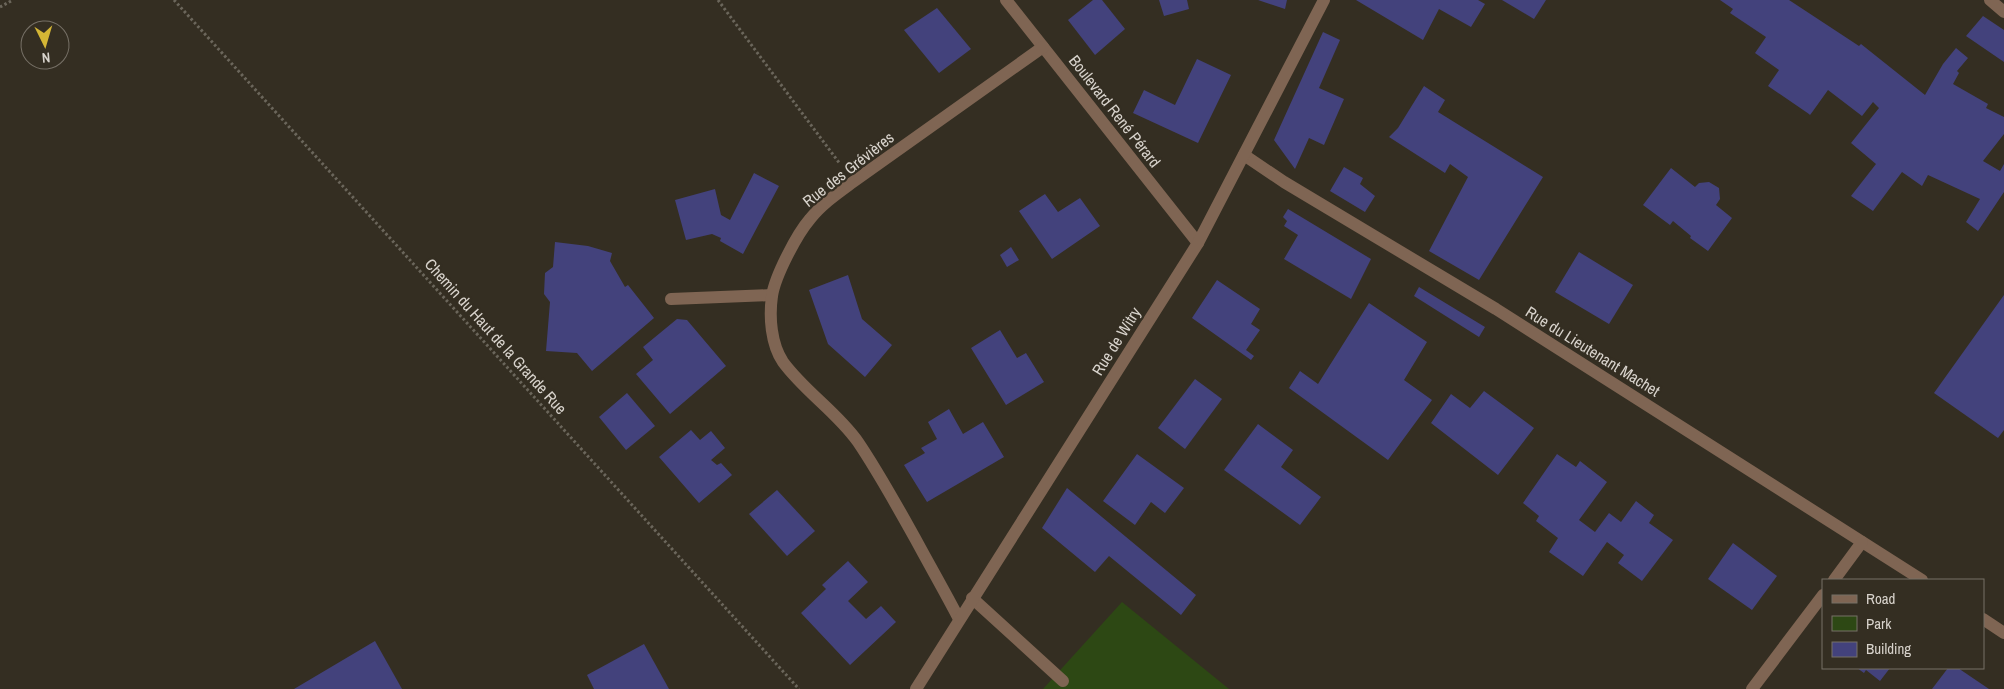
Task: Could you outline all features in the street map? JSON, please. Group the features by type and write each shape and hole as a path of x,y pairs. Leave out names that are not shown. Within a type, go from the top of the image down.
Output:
{"street":[{"name":"Boulevard René Pérard","path":"1006,0 1198,243"},
{"name":"Rue de Witry","path":"916,689 1198,243 1324,0"},
{"path":"1990,0 2004,12"},
{"name":"Rue des Grévières","path":"959,619 882,479 856,440 796,380 782,360 774,340 771,316 772,295 785,263 810,219 825,204 1043,47"},
{"name":"Rue du Lieutenant Machet","path":"1244,155 1284,182 1496,309 1920,579"},
{"path":"671,299 772,295"},
{"path":"1835,579 1862,542"},
{"path":"1752,689 1822,596"},
{"path":"972,598 1063,681"},
{"path":"1984,620 2004,633"}],"path":[{"path":"0,7 13,0"},
{"name":"Chemin du Haut de la Grande Rue","path":"174,0 800,689"},
{"path":"718,0 853,182"}],"green space":[{"path":"1122,602 1229,689 1043,689"}],"building":[{"path":"1093,0 1102,0 1125,29 1095,55 1068,20"},
{"path":"1159,0 1187,0 1189,9 1164,16"},
{"path":"1258,0 1287,0 1285,9"},
{"path":"1356,0 1478,0 1485,4 1471,27 1439,9 1423,40"},
{"path":"1502,0 1546,0 1534,19"},
{"path":"1720,0 1789,0 1859,46 1861,44 1925,95 1943,64 1956,48 1968,58 1957,71 1959,73 1953,84 1988,104 1986,108 2004,117 2004,134 1983,161 2000,171 2004,164 2004,192 1978,231 1966,222 1980,199 1928,175 1922,186 1902,172 1873,211 1851,196 1876,164 1851,143 1879,108 1873,102 1862,116 1828,90 1810,115 1768,86 1779,70 1755,53 1766,37 1730,13 1733,9"},
{"path":"937,8 971,49 939,73 904,30"},
{"path":"1983,16 2004,30 2004,62 1966,36"},
{"path":"1323,32 1340,40 1319,88 1344,99 1324,145 1309,138 1295,169 1274,140"},
{"path":"1197,59 1231,75 1198,143 1133,113 1144,90 1175,105"},
{"path":"1424,86 1445,100 1438,112 1543,177 1479,280 1429,251 1468,177 1450,164 1445,173 1389,137 1398,128"},
{"path":"1344,167 1363,178 1360,184 1375,196 1365,212 1330,191"},
{"path":"1671,168 1695,187 1699,183 1709,182 1719,188 1720,199 1716,205 1732,218 1708,251 1690,238 1691,236 1673,221 1670,225 1643,205"},
{"path":"754,173 779,186 743,254 720,241 721,238 712,234 686,240 675,200 715,189 721,215 730,220"},
{"path":"1045,194 1058,212 1080,198 1100,226 1052,259 1019,211"},
{"path":"1288,209 1371,259 1351,299 1284,259 1298,235 1284,226 1287,221 1283,217"},
{"path":"555,242 588,246 612,253 610,261 625,287 628,285 654,318 592,371 577,353 546,351 550,302 544,294 545,273 553,267"},
{"path":"1011,247 1019,260 1007,267 1000,255"},
{"path":"1579,252 1633,285 1609,324 1555,292"},
{"path":"848,275 862,319 892,345 865,377 828,344 809,290"},
{"path":"1217,280 1260,309 1251,324 1260,330 1246,350 1254,356 1251,360 1192,318"},
{"path":"1419,287 1485,327 1479,337 1414,296"},
{"path":"2004,295 2004,430 1998,438 1934,393"},
{"path":"1369,303 1427,342 1404,380 1432,400 1388,460 1289,388 1300,371 1318,384"},
{"path":"677,319 687,320 726,366 670,414 636,374 653,360 643,347"},
{"path":"1000,330 1017,358 1026,353 1044,382 1006,405 971,348"},
{"path":"1195,379 1222,399 1185,449 1158,428"},
{"path":"1484,391 1534,428 1498,475 1431,423 1451,394 1470,408"},
{"path":"627,393 655,426 626,450 599,417"},
{"path":"949,409 963,434 983,422 1004,457 927,502 904,465 925,453 921,448 937,439 928,422"},
{"path":"1258,424 1293,450 1281,467 1321,497 1300,525 1224,470"},
{"path":"691,430 700,440 711,431 725,448 711,460 717,465 721,463 732,475 699,503 659,457"},
{"path":"1137,454 1184,488 1165,513 1151,502 1135,525 1103,501"},
{"path":"1557,454 1576,467 1580,461 1607,482 1579,520 1595,532 1609,513 1621,522 1636,501 1654,515 1649,523 1673,540 1642,581 1618,563 1624,555 1607,542 1583,576 1549,552 1558,538 1536,521 1539,516 1523,503"},
{"path":"1067,488 1196,595 1181,615 1109,556 1095,572 1042,528"},
{"path":"777,490 815,531 787,556 749,514"},
{"path":"1733,543 1777,576 1752,610 1708,579"},
{"path":"848,561 868,582 848,601 866,619 881,606 896,622 850,665 801,613 826,589 822,585"},
{"path":"375,641 402,689 294,689"},
{"path":"644,644 669,689 594,689 587,675"},
{"path":"1858,669 1889,669 1880,681 1866,670 1864,673"},
{"path":"1947,669 1959,669 1989,689 1932,689"}]}
